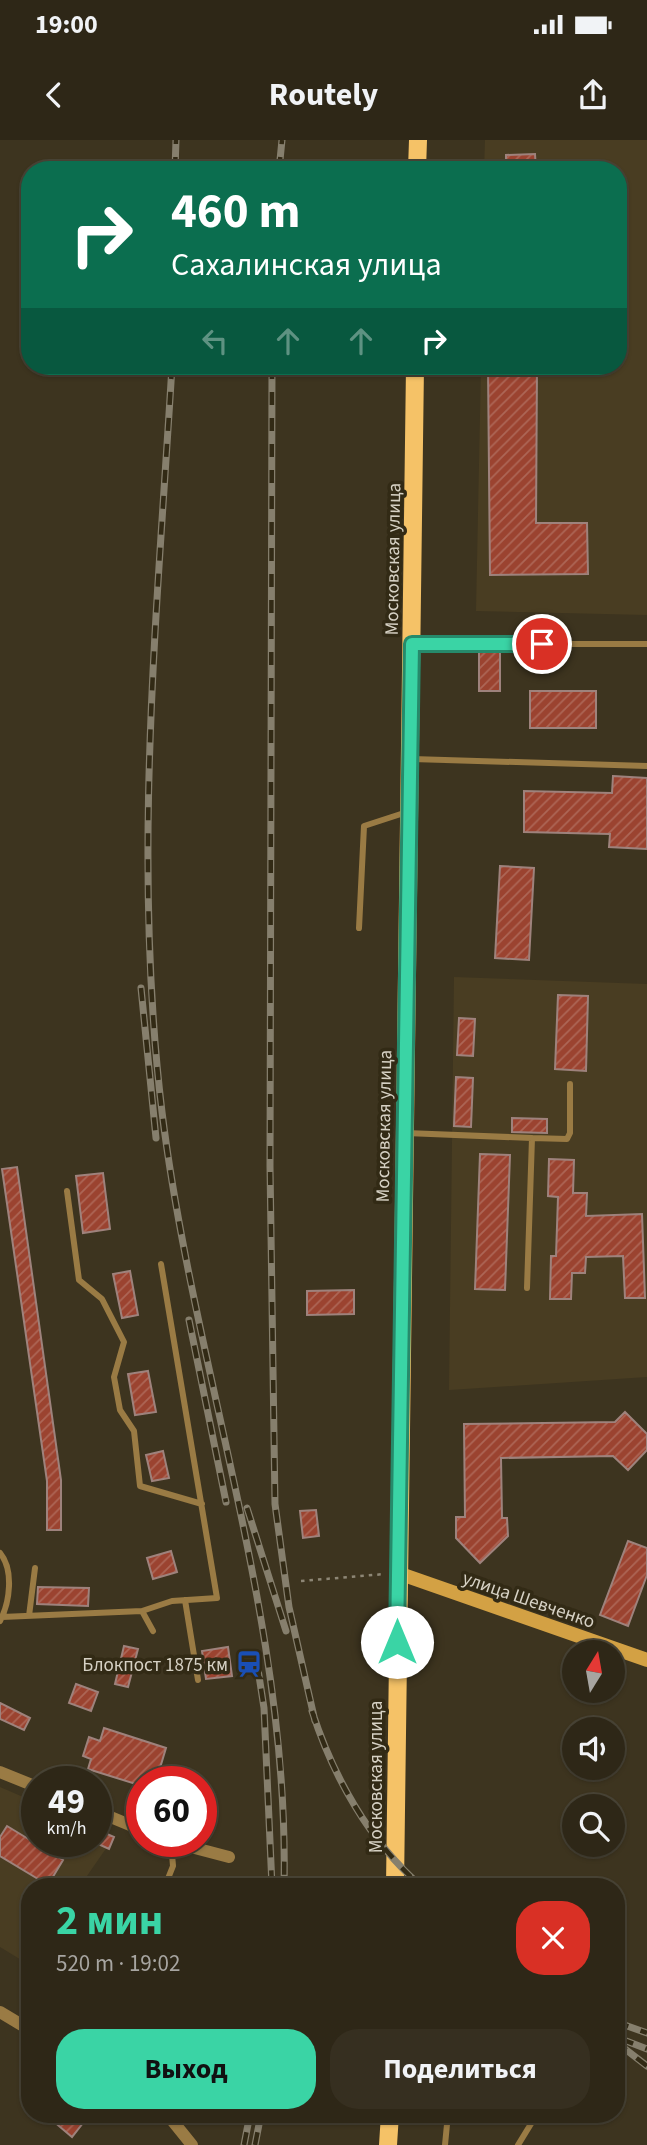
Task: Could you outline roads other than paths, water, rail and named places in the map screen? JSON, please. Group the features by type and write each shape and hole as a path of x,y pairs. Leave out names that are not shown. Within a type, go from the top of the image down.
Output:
{"main road":[{"path":"417,161 418,140"},
{"name":"Московская улица","path":"395,1878 415,375"},
{"name":"улица Шевченко","path":"398,1573 647,1660"},
{"path":"388,2145 389,2123"}],"street":[{"path":"0,1772 21,1781"},
{"path":"217,1854 229,1857"},
{"path":"0,2012 21,2025"},
{"path":"174,2123 192,2145"}],"lane":[{"path":"412,644 647,644"},
{"path":"410,759 647,766"},
{"path":"359,928 364,826 409,811"},
{"path":"404,1133 566,1139 570,1133 570,1084"},
{"path":"527,1288 532,1139"},
{"path":"67,1191 79,1280 102,1299 124,1342 114,1377 120,1410 134,1431 140,1486 202,1504"},
{"path":"0,1553 5,1559 9,1581 1,1619 142,1611 185,1600 217,1598 161,1264"},
{"path":"29,1616 35,1568"},
{"path":"185,1600 198,1680"},
{"path":"142,1611 153,1631"},
{"path":"168,1878 173,1866 172,1857"},
{"path":"445,2145 447,2123"},
{"path":"518,2145 531,2123"}],"railway":[{"path":"175,161 176,140"},
{"path":"280,161 282,140"},
{"path":"171,375 150,739 148,832 153,1018 162,1112 177,1209 256,1594 272,1691 282,1788 284,1878"},
{"path":"272,375 270,1166 275,1504 289,1607 315,1721"},
{"path":"141,988 156,1138"},
{"path":"189,1320 226,1502"},
{"path":"247,1508 286,1631"},
{"path":"257,1663 264,1708 272,1878"},
{"path":"312,1711 331,1759 355,1806 385,1849 413,1878"},
{"path":"625,2025 647,2033"},
{"path":"625,2041 647,2049"},
{"path":"625,2049 647,2066"},
{"path":"244,2145 248,2123"},
{"path":"255,2145 259,2123"}],"place":[{"name":"Блокпост 1875 км","path":"249,1664"}]}
